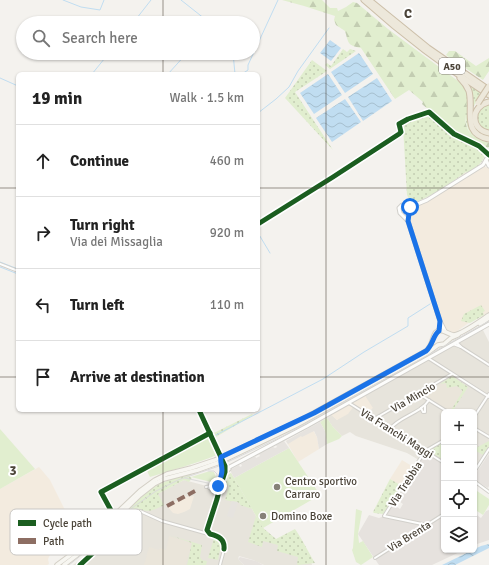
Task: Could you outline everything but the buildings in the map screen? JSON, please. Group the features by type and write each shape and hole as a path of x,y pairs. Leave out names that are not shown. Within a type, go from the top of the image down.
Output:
{"highway":[{"path":"359,0 391,24"},
{"name":"A50","path":"364,0 391,24 449,68 489,95"},
{"name":"A50","path":"369,0 428,48 488,88"},
{"path":"449,68 469,90 469,119 472,128 480,136 489,136"},
{"path":"488,88 473,113 473,124 477,131 489,136"},
{"path":"489,102 478,108 474,118 478,128 489,136"}],"main road":[{"path":"121,509 150,483 167,474 221,460 301,420 426,351 432,344 435,334 439,331 450,335 457,334 489,315"},
{"path":"127,509 149,488 164,479 198,470 298,425 444,344 447,340 489,318"},
{"path":"445,332 448,336 447,340"},
{"path":"434,339 440,345"},
{"path":"57,565 71,555"},
{"path":"64,565 77,555"}],"street":[{"path":"445,332 440,321 408,221 408,214 415,205 435,196 483,164 489,155"},
{"path":"486,160 488,166"},
{"path":"483,164 488,166"},
{"path":"408,221 399,212 399,208 402,205 415,205"},
{"path":"408,205 410,210"},
{"path":"404,216 408,214"},
{"path":"0,264 16,270"},
{"path":"439,331 440,321"},
{"path":"224,471 489,324"},
{"path":"456,342 489,364"},
{"path":"428,358 489,396 477,413"},
{"name":"Via Mincio","path":"374,419 452,374"},
{"path":"419,394 443,409"},
{"path":"390,429 394,423 425,406 429,400"},
{"name":"Via Franchi Maggi","path":"349,403 441,461"},
{"path":"422,408 425,412 425,406"},
{"path":"200,412 221,460 224,471 217,488 216,501 205,533"},
{"path":"477,430 489,437"},
{"path":"425,451 441,442"},
{"path":"477,467 489,449"},
{"name":"Via Trebbia","path":"425,451 384,516 427,525"},
{"path":"477,484 489,491"},
{"path":"142,512 160,520 219,537 224,544 220,565"},
{"name":"Via Brenta","path":"375,558 441,516"},
{"path":"200,531 206,529"},
{"path":"206,529 210,534"},
{"path":"80,565 91,555"}],"shaded area":[{"path":"482,166 489,168 489,312 470,322 456,332 447,332 443,327 409,216 412,208 456,183 456,179 466,172 469,175"},
{"path":"483,330 489,342 489,449 477,467 477,409 441,409 441,461 426,451 419,460 407,453 356,436 350,432 342,436 327,418 332,415 337,420 354,406 365,413 372,409 364,394 460,340 462,341"},
{"path":"446,383 457,386 463,392 452,409 445,409 424,396 424,394 440,384"},
{"path":"364,394 373,408 365,413 354,406 348,414 337,420 330,414"},
{"path":"320,422 325,431 327,444 319,449 317,437 314,431 302,437 301,436 288,444 286,441"},
{"path":"311,427 317,437 319,449 298,462 286,441"},
{"path":"284,441 289,448 234,478 230,470 239,465 240,467 242,466 241,464 255,456 256,458 260,456 259,454 273,447 277,447 276,445"},
{"path":"425,453 441,463 441,515 427,524 387,515 392,504 400,509 403,504 396,499"},
{"path":"489,454 488,488 477,482 477,472"},
{"path":"402,460 415,468 403,487 390,479"},
{"path":"39,467 50,480 64,509 10,509 10,555 50,555 48,559 49,564 0,565 0,489"},
{"path":"231,473 263,528 276,539 311,562 312,565 264,565 239,556 238,559 244,565 73,565 86,555 142,555 142,509 135,509 150,498 184,480 218,489 223,479"},
{"path":"186,496 194,496 190,509 178,514 173,513 167,506"},
{"path":"232,501 238,502 233,518 227,516"},
{"path":"489,510 489,540 477,544 477,515 481,518 486,511"},
{"path":"369,515 379,518 384,516 427,525 441,516 441,553 458,553 432,565 379,565 358,534"},
{"path":"169,536 192,543 186,565 144,565 149,547 159,550 160,548 166,550"},
{"path":"240,557 256,561 263,565 244,565 238,559"}],"green space":[{"path":"282,0 322,0 330,8 337,8 338,11 353,2 357,3 388,29 464,87 467,100 465,118 468,130 476,138 489,143 489,147 486,149 456,134 422,104 423,102 409,90 395,99 361,48 353,46 349,43 345,31 336,25 334,20 335,16"},
{"path":"343,49 347,52 350,49 356,51 330,69 325,65 327,63 331,66"},
{"path":"449,51 455,51 476,66 489,58 489,71 483,80 446,55"},
{"path":"312,60 327,71 295,92 333,150 285,98"},
{"path":"466,83 482,93 472,109"},
{"path":"465,86 468,95 470,125 489,140 489,143 480,141 473,137 466,124"},
{"path":"489,103 489,132 480,126 476,120 476,113 479,109"},
{"path":"428,115 461,141 476,147 485,154 481,163 476,167 467,173 466,172 439,191 417,202 409,199 407,195 403,126 405,123"},
{"path":"481,305 485,311 483,312 484,315 470,323 461,321 464,314"},
{"path":"452,376 468,387 454,409 452,409 462,390 457,386 447,388 446,383 440,384"},
{"path":"252,414 253,415 216,437 214,433"},
{"path":"327,418 342,436 339,439 327,444 325,431 320,422"},
{"path":"0,429 35,469 0,489"},
{"path":"208,436 217,455 150,477 146,469"},
{"path":"489,441 489,446 483,455 477,452 477,447"},
{"path":"441,444 441,458 430,452 430,450"},
{"name":"Centro sportivo Carraro","path":"289,448 320,495 263,528 234,478"},
{"path":"210,471 214,472 216,477 215,480 211,482 191,477"},
{"path":"231,473 252,509 240,505 240,503 225,500 229,486 224,484 226,476"},
{"path":"190,474 190,477 192,478 189,482 184,480 158,494 164,505 150,511 137,508 129,509 147,492 169,480"},
{"path":"390,479 402,486 383,514 374,513 373,512"},
{"path":"477,491 489,499 489,505 483,515 477,511"},
{"path":"356,509 362,511 358,534 359,543 363,541 373,557 361,565 356,562 352,550"},
{"path":"256,516 263,528 276,539 295,529 315,563 298,565 298,557 277,551 278,545 263,541 262,547 248,542"},
{"path":"169,535 202,545 200,557 202,560 207,561 206,565 187,565 192,543"},
{"path":"214,538 219,541 221,545 218,560 208,558"}],"water":[{"path":"330,40 341,48 331,61 320,53"},
{"path":"359,53 373,74 345,93 331,72"},
{"path":"328,74 342,95 314,114 300,93"},
{"path":"377,78 392,101 363,121 348,97"},
{"path":"345,99 361,122 332,142 316,118"},
{"path":"489,544 489,548 455,565 442,565 467,553 477,553 477,548"}],"waterway":[{"path":"63,0 81,7 100,10 104,0"},
{"path":"138,16 151,0"},
{"path":"181,0 201,16"},
{"path":"260,39 278,0"},
{"path":"260,111 289,87 298,71 329,28"},
{"path":"94,72 103,60"},
{"path":"170,72 181,60"},
{"path":"234,60 235,72"},
{"path":"245,72 248,70 250,60"},
{"path":"0,78 16,85"},
{"path":"260,236 270,253"},
{"path":"0,262 16,268"},
{"path":"0,267 16,273"},
{"path":"260,412 323,379 364,352 408,326 408,318 430,304"},
{"path":"216,435 260,412"}],"tram line":[{"path":"131,509 156,491 178,480 219,466 283,436 489,321"},
{"path":"185,478 212,484 217,480 217,474 214,471 208,471"},
{"path":"69,565 82,555"}],"marked path":[{"path":"167,506 195,491"}],"cycle path":[{"path":"260,223 399,134 401,132 399,124 408,119 429,112 454,134 479,146 489,155"},
{"path":"200,412 225,466 225,472 207,530 210,534 222,540 224,549"},
{"path":"110,509 101,492 210,433"},
{"path":"80,565 91,555"}],"place":[{"name":"Centro sportivo Carraro","path":"277,487"},
{"name":"Domino Boxe","path":"263,516"}],"route":[{"path":"218,486 217,485 222,476 220,462 221,457 301,420 428,349 436,332 439,331 440,321 408,221 410,207"}]}
